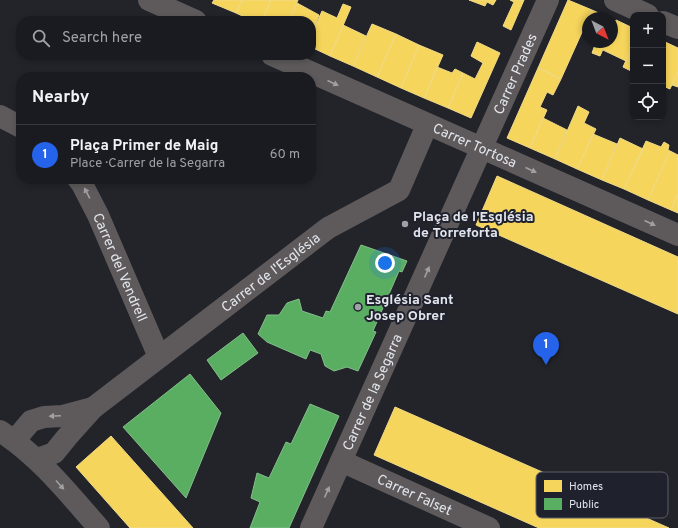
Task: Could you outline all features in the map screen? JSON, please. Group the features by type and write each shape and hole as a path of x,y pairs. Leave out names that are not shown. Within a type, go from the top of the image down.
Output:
{"street":[{"path":"149,0 191,12"},
{"name":"Carrer Prades","path":"483,148 548,0"},
{"path":"615,0 641,12"},
{"path":"666,23 678,28"},
{"name":"Carrer Tortosa","path":"283,60 310,72"},
{"name":"Carrer Tortosa","path":"316,75 678,235"},
{"path":"0,116 16,124"},
{"name":"Carrer de l'Església","path":"37,459 54,452 93,408 328,228 399,190 428,125"},
{"name":"Carrer de la Segarra","path":"311,528 483,148"},
{"name":"Carrer del Vendrell","path":"82,184 98,215 159,357"},
{"name":"Carrer de l'Església","path":"8,436 31,421 44,417 64,416 93,408"},
{"path":"8,436 37,459 99,528"},
{"name":"Carrer Falset","path":"341,461 489,528"}],"building: Homes":[{"path":"214,0 242,0 236,13 212,3"},
{"path":"242,0 271,0 264,16 242,16 236,13"},
{"path":"271,0 298,0 291,16 264,16"},
{"path":"469,0 496,0 493,5 487,2 485,6"},
{"path":"510,0 524,0 511,30 503,26 514,2"},
{"path":"568,0 592,10 591,12 582,12 582,32 561,79 538,68"},
{"path":"297,3 319,15 316,23 316,16 291,16"},
{"path":"343,4 351,7 330,56 316,49 316,25 322,11 337,18"},
{"path":"618,21 630,27 630,52 626,61 603,50 604,48 618,48"},
{"path":"372,24 396,34 377,77 353,66"},
{"path":"343,25 366,36 353,66 330,56"},
{"path":"396,34 419,45 401,88 377,77"},
{"path":"477,42 500,53 471,118 448,108 463,73 475,79 483,63 471,56"},
{"path":"666,42 678,48 678,71 670,89 666,87"},
{"path":"419,45 443,55 424,98 401,88"},
{"path":"594,48 603,48 600,56 592,53"},
{"path":"630,52 630,70 623,67"},
{"path":"437,67 452,73 455,69 463,73 448,108 424,98"},
{"path":"538,68 561,79 553,95 547,92 540,107 547,110 530,148 507,138"},
{"path":"678,71 678,87 672,85"},
{"path":"578,106 589,112 584,123 596,129 577,169 555,159"},
{"path":"543,118 567,130 555,159 530,148"},
{"path":"593,134 617,144 602,180 577,169"},
{"path":"620,138 643,149 624,189 602,180"},
{"path":"646,141 661,147 664,142 669,145 668,150 670,151 648,200 624,189"},
{"path":"670,151 678,155 678,194 671,210 648,200"},
{"path":"497,176 678,257 678,314 476,225"},
{"path":"678,194 678,213 671,210"},
{"path":"395,407 542,472 536,472 536,518 646,518 669,528 539,528 374,455"},
{"path":"111,436 193,528 130,528 76,467"}],"building: Public":[{"name":"Església Sant Josep Obrer","path":"361,245 407,261 402,272 399,271 373,331 376,332 358,371 347,367 334,371 325,366 321,354 310,350 306,359 267,342 258,334 267,315 279,315 287,303 299,299 302,311 323,318 326,311 330,312"},
{"path":"243,333 258,353 221,380 207,360"},
{"path":"190,374 221,413 186,498 123,427"},
{"path":"310,404 339,416 289,528 250,528 260,502 251,498 257,473 269,478 286,442 291,444"}],"place":[{"name":"Plaça de l'Església de Torreforta","path":"405,224"},
{"name":"Església Sant Josep Obrer","path":"358,307"},
{"name":"Plaça Primer de Maig","path":"546,365"}]}
